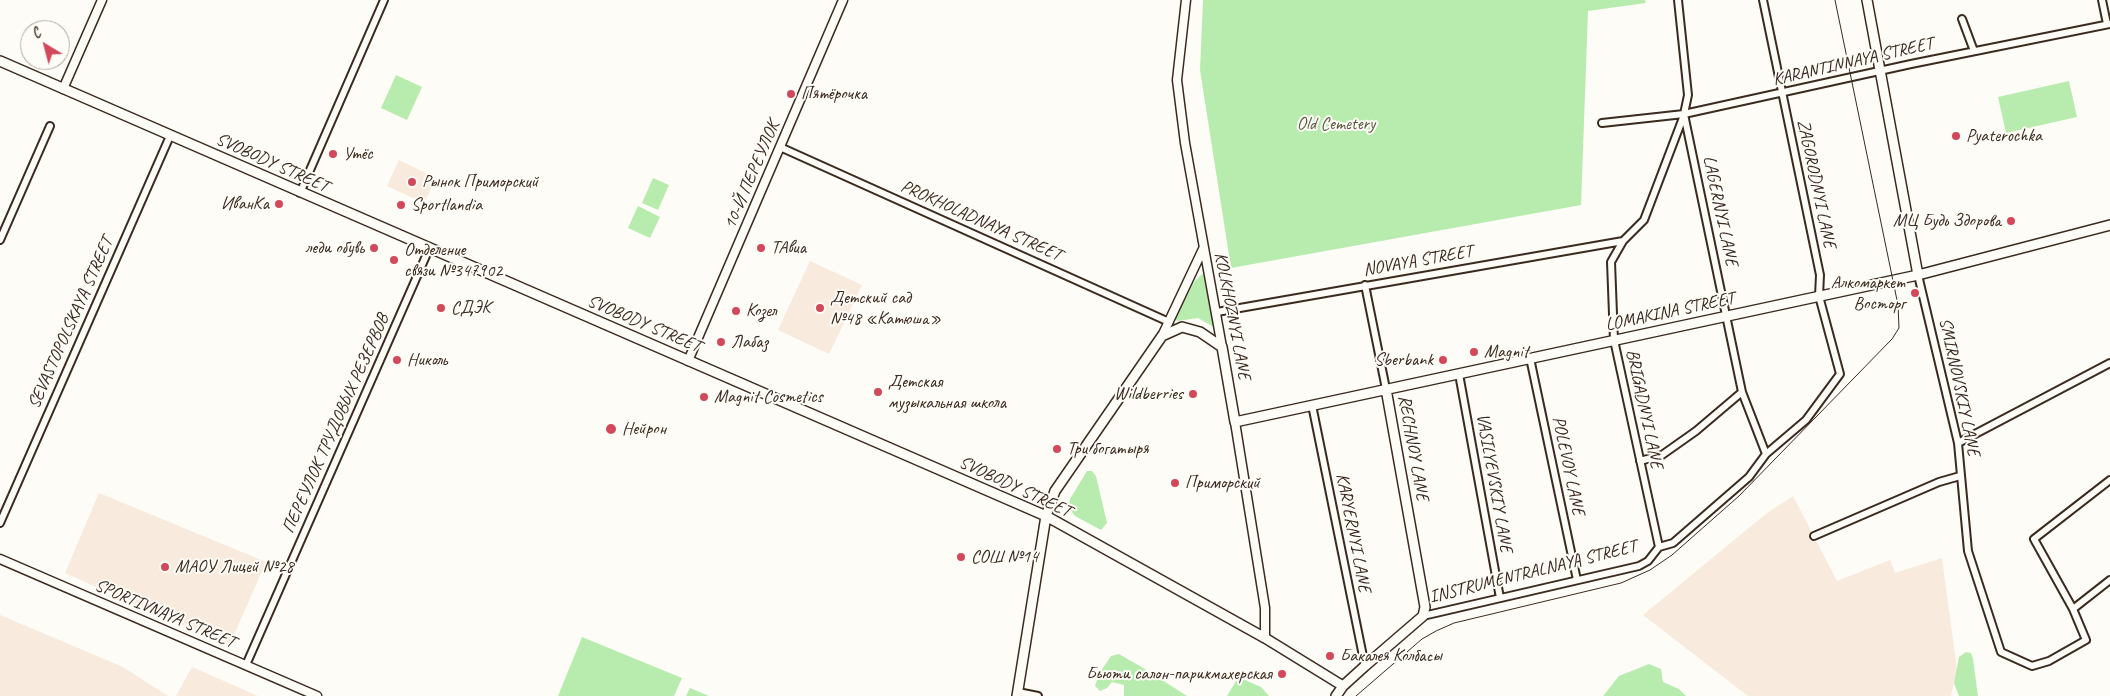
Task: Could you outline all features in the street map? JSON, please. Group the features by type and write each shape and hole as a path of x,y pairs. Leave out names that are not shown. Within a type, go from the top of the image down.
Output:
{"main road":[{"name":"SMIRNOVSKIY LANE","path":"1867,0 1918,275"},
{"name":"SVOBODY STREET","path":"0,61 1046,516 1265,638 1342,686"},
{"name":"LOMAKINA STREET","path":"1235,422 1918,275 2110,225"},
{"path":"1017,694 1046,516 1055,491 1162,336 1182,327 1200,332 1222,346"},
{"name":"KOLKHOZNYI LANE","path":"1222,346 1235,422"},
{"name":"RECHNOY LANE","path":"1386,389 1425,606 1423,616"},
{"name":"INSTRUMENTRALNAYA STREET","path":"1336,696 1342,686 1423,616"}],"street":[{"path":"63,89 102,0"},
{"path":"300,193 384,0"},
{"name":"10-Й ПЕРЕУЛОК","path":"688,361 844,0"},
{"name":"KOLKHOZNYI LANE","path":"1186,0 1177,80 1185,143 1222,346"},
{"name":"LAGERNYI LANE","path":"1678,0 1688,95 1684,114 1742,392 1766,454"},
{"name":"ZAGORODNYI LANE","path":"1763,0 1820,275 1819,296 1840,374"},
{"path":"2102,0 2108,24"},
{"path":"1962,19 1974,51"},
{"name":"KARANTINNAYA STREET","path":"1602,124 1684,114 2093,25 2108,24"},
{"name":"BRIGADNYI LANE","path":"1658,547 1614,340 1612,262 1624,241 1644,220 1684,114"},
{"path":"0,240 50,126"},
{"name":"SEVASTOPOLSKAYA STREET","path":"0,523 170,136"},
{"name":"PROKHOLADNAYA STREET","path":"780,148 1169,322"},
{"name":"NOVAYA STREET","path":"1217,312 1624,241"},
{"name":"ПЕРЕУЛОК ТРУДОВЫХ РЕЗЕРВОВ","path":"246,665 429,249"},
{"path":"1162,336 1203,249"},
{"name":"SMIRNOVSKIY LANE","path":"1918,275 1958,443 1968,551 2001,652 2032,666 2049,661 2086,640 2073,609"},
{"name":"RECHNOY LANE","path":"1365,285 1386,389"},
{"name":"POLEVOY LANE","path":"1530,358 1577,580"},
{"path":"1958,443 2110,363"},
{"name":"VASILYEVSKIY LANE","path":"1459,374 1500,598"},
{"name":"INSTRUMENTRALNAYA STREET","path":"1423,616 1639,566 1648,561 1658,547 1673,542 1714,509 1749,477 1766,454 1806,420 1840,374"},
{"path":"1640,461 1662,455 1696,431 1742,392"},
{"name":"KARYERNYI LANE","path":"1312,405 1365,666"},
{"name":"KOLKHOZNYI LANE","path":"1235,422 1265,608 1265,638"},
{"path":"1814,536 1939,482 1960,476"},
{"path":"2110,480 2034,539 2073,609 2110,580"},
{"name":"SPORTIVNAYA STREET","path":"0,559 318,696"},
{"path":"1017,694 1038,696"}],"shaded area":[{"name":"Рынок Приморский","path":"399,160 436,178 424,203 387,186"},
{"name":"Детский сад №48 «Катюша»","path":"810,261 862,285 829,354 778,330"},
{"name":"МАОУ Лицей №28","path":"99,493 266,562 229,646 65,573"},
{"path":"1793,496 1837,581 1890,560 1895,573 1942,558 1957,670 1951,696 1748,696 1643,615 1767,513"},
{"path":"0,615 123,667 168,696 0,696"},
{"path":"192,667 258,696 176,696"}],"green space":[{"name":"Old Cemetery","path":"1203,0 1645,0 1646,3 1588,11 1581,205 1231,268 1200,70"},
{"path":"396,75 422,87 407,120 381,108"},
{"path":"2069,81 2077,117 2006,133 1998,97"},
{"path":"653,178 669,185 658,210 642,203"},
{"path":"638,206 660,217 650,238 628,228"},
{"path":"1202,274 1206,277 1214,325 1212,326 1198,318 1177,321 1175,318 1194,282"},
{"path":"1087,471 1092,471 1096,476 1107,523 1101,530 1075,516 1069,508 1070,499"},
{"path":"582,637 682,678 674,696 558,696"},
{"path":"1966,652 1971,653 1973,659 1978,696 1959,696 1954,683 1959,657"},
{"path":"1119,654 1187,696 1124,696 1124,685 1112,682 1107,688 1100,691 1095,686 1099,674 1111,656"},
{"path":"1649,664 1661,669 1663,682 1679,689 1686,696 1603,696 1619,676"},
{"path":"1245,680 1261,687 1269,696 1227,696 1236,681"},
{"path":"690,688 709,696 686,696"}],"tram line":[{"path":"1356,696 1422,639 1454,623 1621,583 1650,570 1672,555 1739,496 1892,339 1899,328 1898,305 1835,0"}],"place":[{"name":"Пятёрочка","path":"791,94"},
{"name":"Pyaterochka","path":"1956,136"},
{"name":"Утёс","path":"333,154"},
{"name":"Рынок Приморский","path":"412,182"},
{"name":"ИванКа","path":"279,204"},
{"name":"Sportlandia","path":"401,205"},
{"name":"МЦ Будь Здорова","path":"2011,221"},
{"name":"леди обувь","path":"374,248"},
{"name":"ТАвиа","path":"761,248"},
{"name":"Отделение связи №347902","path":"394,260"},
{"name":"Алкомаркет Восторг","path":"1915,293"},
{"name":"СДЭК","path":"441,308"},
{"name":"Детский сад №48 «Катюша»","path":"820,308"},
{"name":"Козел","path":"736,311"},
{"name":"Лабаз","path":"721,342"},
{"name":"Magnit","path":"1474,352"},
{"name":"Николь","path":"397,360"},
{"name":"Sberbank","path":"1443,360"},
{"name":"Детская музыкальная школа","path":"878,392"},
{"name":"Wildberries","path":"1193,394"},
{"name":"Magnit Cosmetics","path":"704,397"},
{"name":"Нейрон","path":"611,429"},
{"name":"Три богатыря","path":"1057,449"},
{"name":"Приморский","path":"1175,483"},
{"name":"СОШ №14","path":"961,557"},
{"name":"МАОУ Лицей №28","path":"165,567"},
{"name":"Бакалея Колбасы","path":"1330,656"},
{"name":"Бьюти салон-парикмахерская","path":"1282,674"}]}
